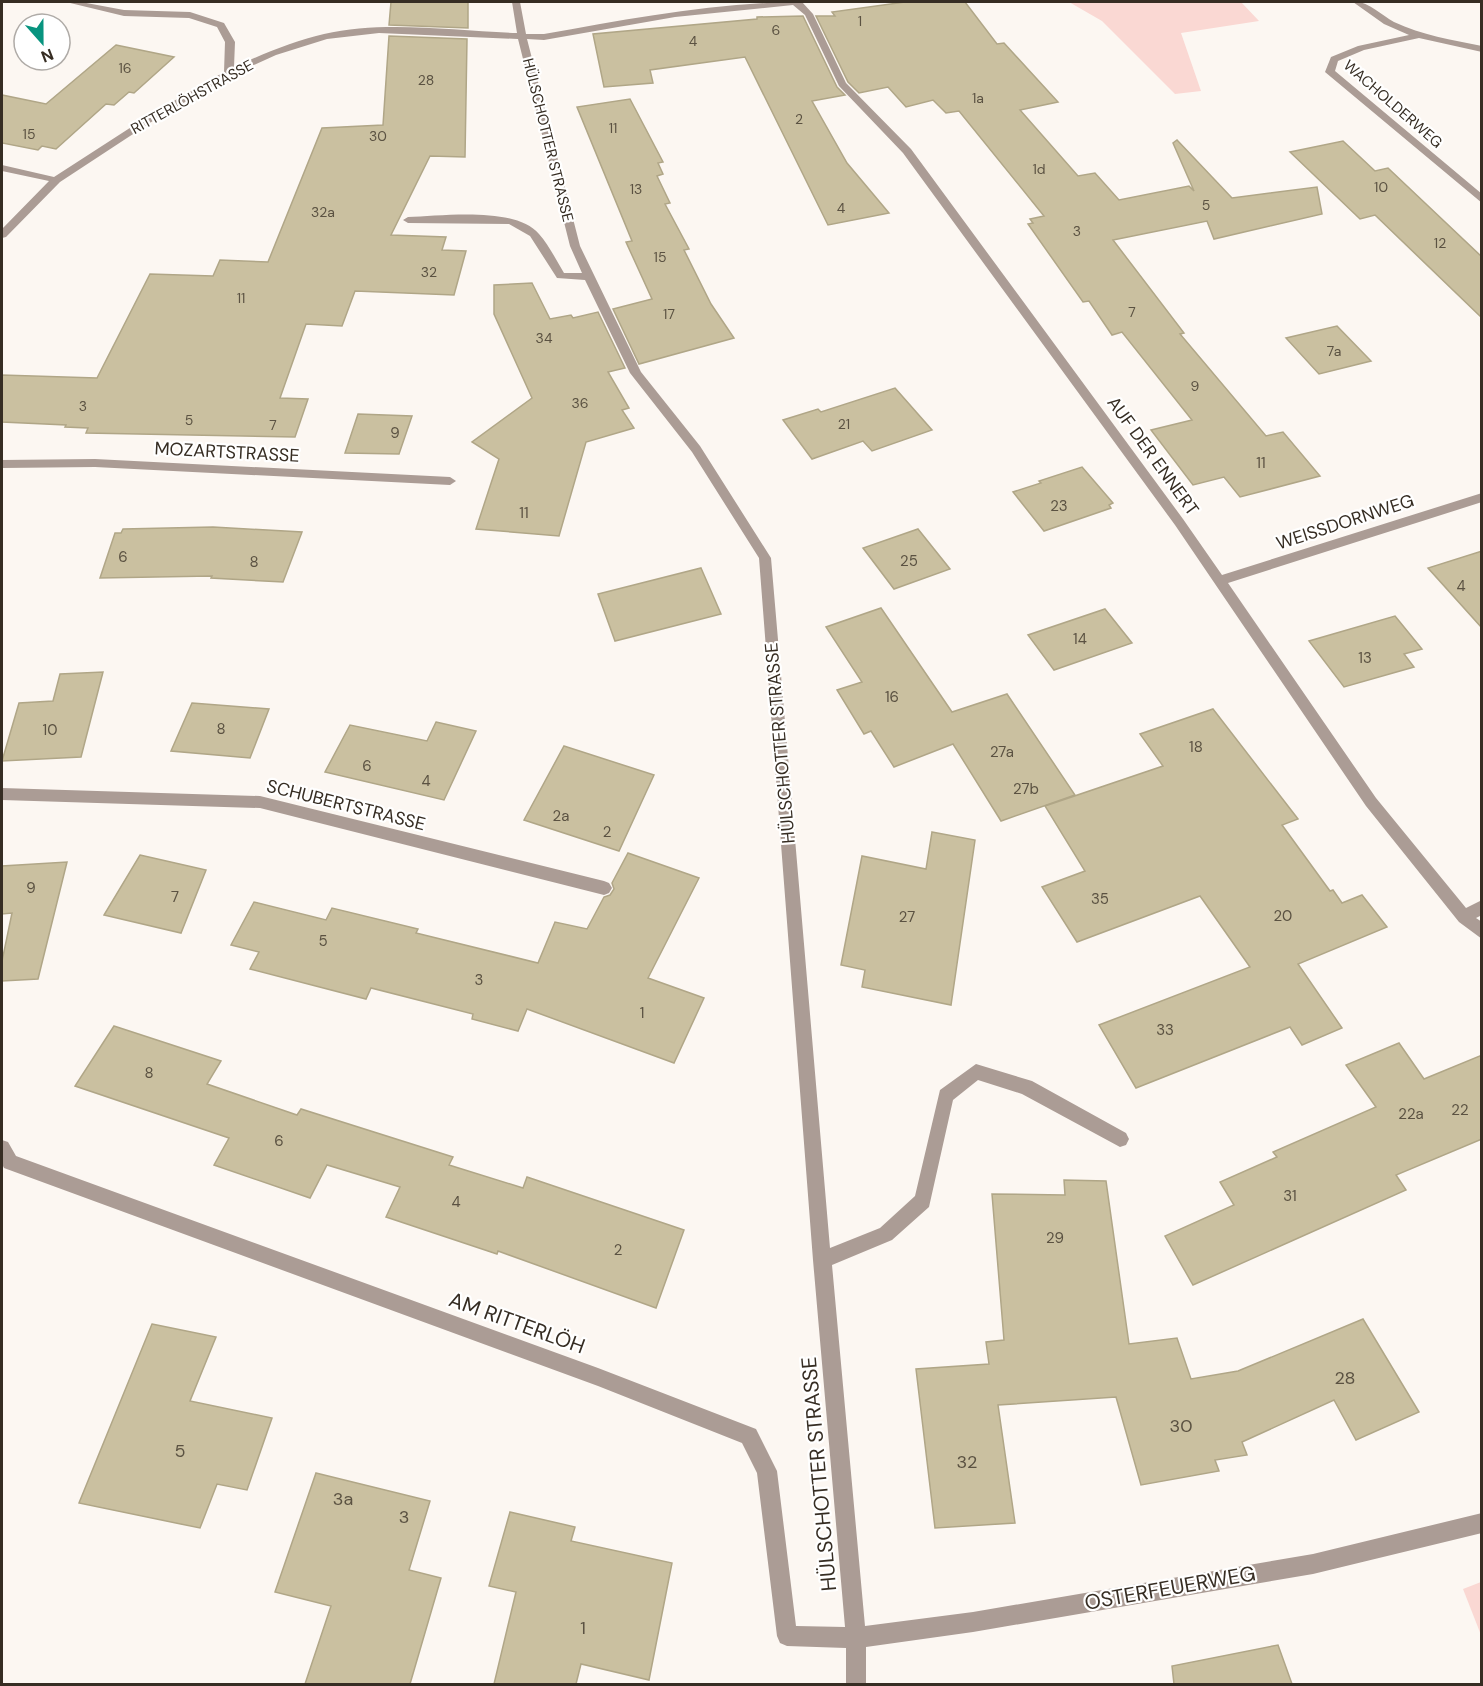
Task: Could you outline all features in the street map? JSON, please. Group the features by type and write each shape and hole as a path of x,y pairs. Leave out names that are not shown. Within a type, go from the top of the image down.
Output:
{"street":[{"path":"70,2 124,13 190,15 221,25 230,42 229,73"},
{"name":"HÜLSCHOTTER STRASSE","path":"516,2 522,37 575,246 636,373 696,449 765,558 822,1260 856,1638 856,1684"},
{"name":"RITTERLÖHSTRASSE","path":"2,235 56,180 156,115 229,73 273,53 326,36 379,30 544,37 675,14 797,2"},
{"name":"AUF DER ENNERT","path":"797,2 809,14 842,84 907,151 1179,522 1371,802 1464,917 1482,932"},
{"path":"1357,2 1392,27 1416,36 1482,49"},
{"name":"WACHOLDERWEG","path":"1416,36 1361,48 1343,55 1334,59 1330,72 1482,200"},
{"path":"2,168 56,180"},
{"path":"408,220 496,219 512,221 534,234 561,276 590,277"},
{"name":"MOZARTSTRASSE","path":"2,464 95,463 450,481"},
{"name":"WEISSDORNWEG","path":"1219,581 1482,497"},
{"name":"SCHUBERTSTRASSE","path":"2,794 260,802 604,888"},
{"path":"1464,917 1482,906"},
{"path":"822,1260 886,1234 923,1201 946,1096 976,1072 1026,1087 1119,1139"},
{"name":"AM RITTERLÖH","path":"6,1155 749,1436 767,1471 787,1636 856,1638"},
{"name":"OSTERFEUERWEG","path":"856,1638 973,1622 1313,1564 1482,1523"}],"shaded area":[{"path":"1069,2 1241,2 1259,21 1181,33 1201,91 1175,94 1102,21"},
{"path":"1481,1582 1481,1635 1463,1589"}],"building":[{"path":"391,2 468,2 468,28 389,25"},
{"path":"905,2 965,2 997,44 1004,43 1058,102 1020,110 1078,176 1095,173 1119,200 1189,186 1194,191 1173,143 1177,140 1232,198 1317,187 1322,214 1214,239 1207,221 1113,240 1184,333 1180,334 1266,436 1283,432 1320,476 1240,497 1224,477 1193,485 1151,430 1192,420 1122,332 1112,335 1089,301 1083,302 1028,224 1033,223 1030,219 1044,216 959,111 946,113 933,100 906,107 888,87 859,93 848,82 816,16 835,16 832,12"},
{"path":"803,16 837,87 845,95 812,101 847,163 889,213 828,225 745,57 650,70 653,83 604,87 593,34 757,19 757,17"},
{"path":"389,36 467,39 465,157 430,156 391,235 446,237 442,250 466,251 454,295 355,291 342,326 306,324 280,398 308,399 295,437 86,433 88,428 2,422 2,375 97,378 150,274 213,276 220,260 268,262 322,128 383,125"},
{"path":"116,45 174,57 134,93 129,92 114,105 106,104 56,149 42,146 38,150 2,143 2,95 46,104"},
{"path":"630,99 663,162 658,163 663,174 657,176 670,203 665,204 689,249 684,250 711,304 734,338 639,364 613,309 652,299 626,242 632,241 577,107"},
{"path":"1343,141 1375,171 1388,168 1482,257 1482,318 1375,215 1360,219 1290,152"},
{"path":"532,283 550,319 571,315 573,318 598,312 625,368 608,372 629,408 622,410 634,428 586,442 559,536 476,529 499,459 472,442 532,398 494,314 494,285"},
{"path":"1337,326 1371,361 1319,374 1286,338"},
{"path":"895,388 932,430 872,451 863,441 812,459 783,420 818,409 821,412"},
{"path":"358,414 412,416 399,454 345,453"},
{"path":"1082,467 1113,503 1109,505 1111,508 1044,531 1013,492"},
{"path":"213,527 302,532 283,582 211,578 212,576 100,578 115,533 121,533 123,529"},
{"path":"918,529 950,569 894,589 863,548"},
{"path":"1482,551 1482,628 1428,568"},
{"path":"701,568 721,614 615,641 598,594"},
{"path":"881,608 952,712 1007,694 1075,795 1001,821 953,744 894,767 871,731 864,734 837,690 862,682 826,627"},
{"path":"1105,609 1132,643 1054,670 1028,635"},
{"path":"1395,616 1422,649 1404,654 1414,667 1344,687 1309,641"},
{"path":"103,672 81,757 2,761 19,703 53,701 60,674"},
{"path":"192,703 269,709 250,758 171,751"},
{"path":"1213,709 1298,819 1282,825 1330,891 1333,890 1342,903 1362,895 1387,927 1298,964 1342,1028 1302,1045 1290,1027 1136,1088 1099,1025 1250,967 1200,896 1077,942 1042,887 1085,871 1045,806 1163,766 1140,734"},
{"path":"436,722 476,731 444,800 325,772 350,725 427,741"},
{"path":"564,746 654,775 619,851 524,820"},
{"path":"932,832 975,840 951,1005 862,987 865,970 841,965 862,856 926,869"},
{"path":"628,853 699,878 648,978 704,998 674,1063 527,1009 518,1031 472,1019 473,1014 371,988 366,999 250,969 259,952 231,945 254,902 326,920 332,908 418,929 416,933 538,963 555,922 587,929 604,897 610,895 614,889 612,883"},
{"path":"140,855 206,870 181,933 104,915"},
{"path":"67,862 38,979 2,981 2,961 12,913 2,914 2,866"},
{"path":"114,1026 221,1061 207,1084 297,1115 301,1109 453,1157 449,1165 523,1188 527,1177 684,1230 656,1308 498,1251 497,1254 386,1217 400,1187 327,1165 310,1198 214,1165 229,1138 75,1086"},
{"path":"1399,1043 1424,1079 1482,1055 1482,1139 1396,1175 1406,1190 1193,1285 1165,1236 1234,1205 1220,1182 1277,1157 1273,1152 1376,1107 1346,1065"},
{"path":"1064,1180 1106,1181 1129,1344 1177,1338 1191,1379 1238,1371 1363,1319 1419,1412 1356,1440 1334,1400 1242,1442 1247,1455 1215,1460 1219,1471 1141,1485 1116,1397 998,1405 1015,1523 935,1528 916,1369 989,1364 986,1342 1004,1340 992,1194 1065,1195"},
{"path":"152,1324 216,1337 190,1401 272,1418 247,1490 217,1484 200,1528 79,1503"},
{"path":"316,1473 430,1501 409,1570 441,1578 410,1684 305,1684 331,1606 275,1592"},
{"path":"510,1512 575,1527 571,1541 672,1563 649,1680 581,1664 576,1684 494,1684 516,1592 489,1586"},
{"path":"1278,1645 1292,1684 1174,1684 1172,1666"}]}
